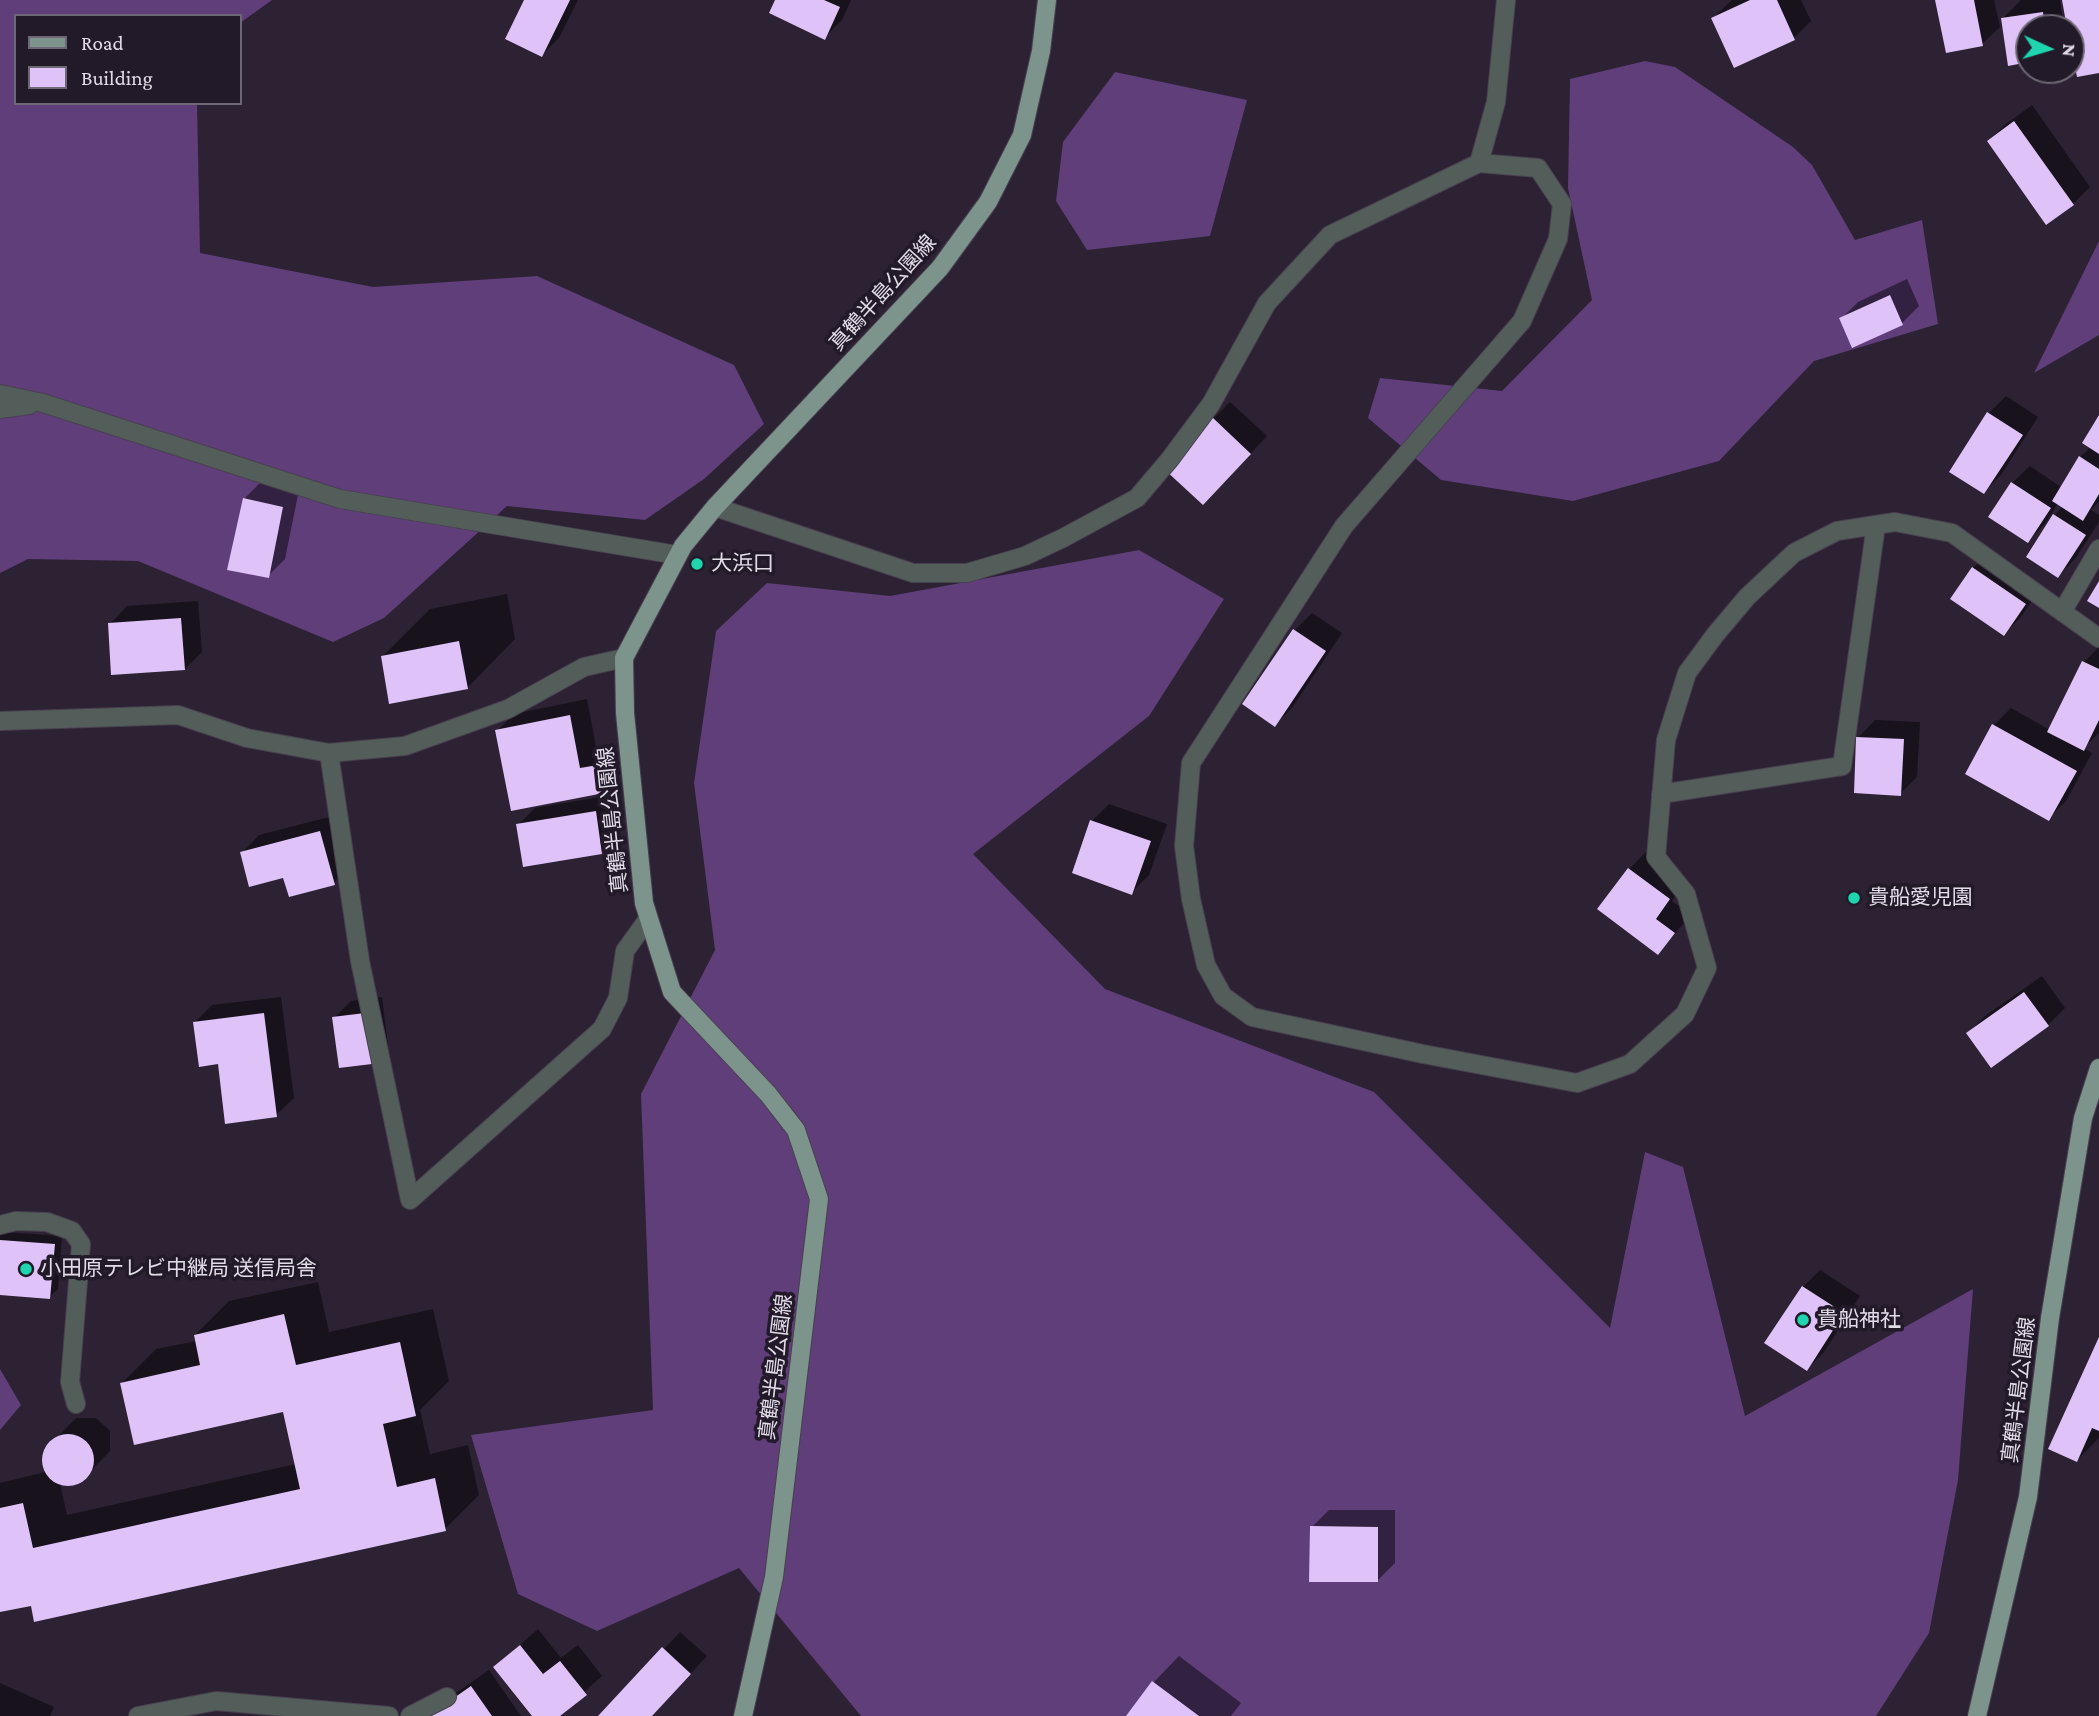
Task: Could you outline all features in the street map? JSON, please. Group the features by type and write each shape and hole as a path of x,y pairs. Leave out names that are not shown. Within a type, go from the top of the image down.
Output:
{"main road":[{"name":"真鶴半島公園線","path":"743,1716 774,1577 819,1199 796,1130 768,1094 672,992 644,903 627,727 624,658 677,555 715,507 940,268 988,202 1022,135 1041,51 1047,0"},
{"name":"真鶴半島公園線","path":"1977,1716 2028,1497 2050,1318 2084,1118 2099,1068"}],"street":[{"path":"1479,163 1496,102 1506,0"},
{"path":"715,507 913,573 967,573 1025,556 1137,498 1211,404 1266,303 1330,236 1479,163 1538,168 1562,204 1558,239 1522,321 1344,526 1191,763 1184,846 1191,899 1206,965 1223,996 1252,1017 1423,1054 1577,1083 1630,1064 1685,1014 1707,968 1686,894 1656,857 1666,740 1687,673 1747,597 1794,553 1837,531 1895,522 1952,533 2099,638"},
{"path":"0,394 43,403 340,499 677,555"},
{"path":"0,409 43,403"},
{"path":"1661,794 1842,766 1876,525"},
{"path":"2062,612 2099,549"},
{"path":"0,722 178,715 247,738 329,753 405,746 508,709 584,667 624,658"},
{"path":"329,753 360,961 410,1200 602,1029 618,998 625,951 649,919"},
{"path":"0,1225 16,1221 47,1222 72,1231 80,1244 70,1382 76,1404"},
{"path":"410,1716 447,1698"},
{"path":"138,1716 216,1700 389,1716"}],"shaded area":[{"path":"0,0 272,0 242,22 242,14 14,14 14,105 197,105 200,253 373,287 537,276 734,365 764,424 704,479 645,520 507,506 384,618 333,642 138,561 28,559 0,573"},
{"path":"1645,61 1675,67 1793,147 1812,165 1855,240 1922,220 1938,324 1814,361 1719,461 1573,501 1441,480 1368,418 1380,378 1502,391 1592,300 1568,188 1570,79"},
{"path":"1115,72 1247,100 1210,236 1087,250 1056,201 1063,142"},
{"path":"2099,241 2099,335 2034,373"},
{"path":"1139,550 1224,599 1149,716 973,854 1105,989 1374,1092 1610,1328 1645,1152 1683,1167 1745,1416 1973,1289 1958,1480 1929,1633 1876,1716 861,1716 739,1568 597,1631 518,1594 471,1435 653,1410 641,1094 715,950 694,783 716,631 767,583 890,596"},
{"path":"0,1369 21,1405 0,1430"}],"building":[{"path":"524,0 570,0 542,57 505,39"},
{"path":"775,0 824,0 840,7 825,40 769,13"},
{"path":"1750,0 1777,0 1795,40 1734,68 1711,18"},
{"path":"1935,0 1974,0 1983,46 1946,53"},
{"path":"2062,0 2099,0 2099,73 2085,76 2085,14 2064,14"},
{"path":"2015,16 2015,65 2008,66 2001,18"},
{"path":"2014,121 2074,205 2046,225 1987,141"},
{"path":"1890,295 1903,325 1852,348 1839,318"},
{"path":"1987,412 2023,435 1984,494 1949,472"},
{"path":"2099,415 2099,454 2082,443"},
{"path":"1212,417 1251,454 1203,505 1164,469"},
{"path":"2079,456 2099,469 2099,494 2083,521 2052,501"},
{"path":"2011,482 2051,508 2028,543 1988,517"},
{"path":"243,498 283,507 269,578 227,570"},
{"path":"2053,514 2086,535 2058,578 2026,557"},
{"path":"1972,567 2026,604 2004,636 1950,599"},
{"path":"2099,581 2099,608 2087,601"},
{"path":"181,618 185,670 111,675 108,623"},
{"path":"1293,629 1326,651 1275,727 1242,704"},
{"path":"459,641 468,689 389,704 381,656"},
{"path":"2082,661 2099,669 2099,720 2084,751 2047,732"},
{"path":"570,715 580,768 598,765 604,793 511,811 495,730"},
{"path":"1992,724 2077,771 2049,821 1965,774"},
{"path":"1856,737 1904,739 1901,796 1854,793"},
{"path":"596,811 602,854 523,867 516,824"},
{"path":"1090,820 1151,841 1132,895 1072,873"},
{"path":"320,831 335,885 289,897 283,878 249,887 240,852"},
{"path":"1628,868 1670,899 1656,919 1675,933 1658,955 1597,909"},
{"path":"2024,992 2049,1026 1991,1068 1966,1033"},
{"path":"264,1013 277,1117 225,1124 218,1064 199,1067 193,1022"},
{"path":"365,1013 372,1064 339,1068 332,1017"},
{"name":"小田原テレビ中継局 送信局舎","path":"0,1240 55,1244 50,1299 0,1295"},
{"path":"1802,1286 1844,1313 1807,1371 1764,1343"},
{"path":"284,1314 296,1365 400,1342 416,1416 383,1424 397,1487 435,1478 446,1531 34,1622 31,1606 0,1612 0,1508 23,1503 33,1548 300,1489 283,1412 134,1445 120,1383 200,1365 194,1335"},
{"path":"2099,1337 2099,1431 2092,1428 2077,1462 2048,1449"},
{"path":"68,1434 87,1441 94,1460 87,1479 68,1486 49,1479 42,1460 49,1441"},
{"path":"1310,1526 1378,1527 1378,1582 1309,1582"},
{"path":"520,1645 543,1674 560,1661 587,1695 560,1716 532,1716 493,1667"},
{"path":"662,1647 691,1674 652,1716 598,1716"},
{"path":"1152,1681 1199,1716 1126,1716"},
{"path":"471,1686 492,1716 428,1716"}],"place":[{"name":"大浜口","path":"697,564"},
{"name":"貴船愛児園","path":"1854,898"},
{"name":"小田原テレビ中継局 送信局舎","path":"26,1269"},
{"name":"貴船神社","path":"1803,1320"}]}
